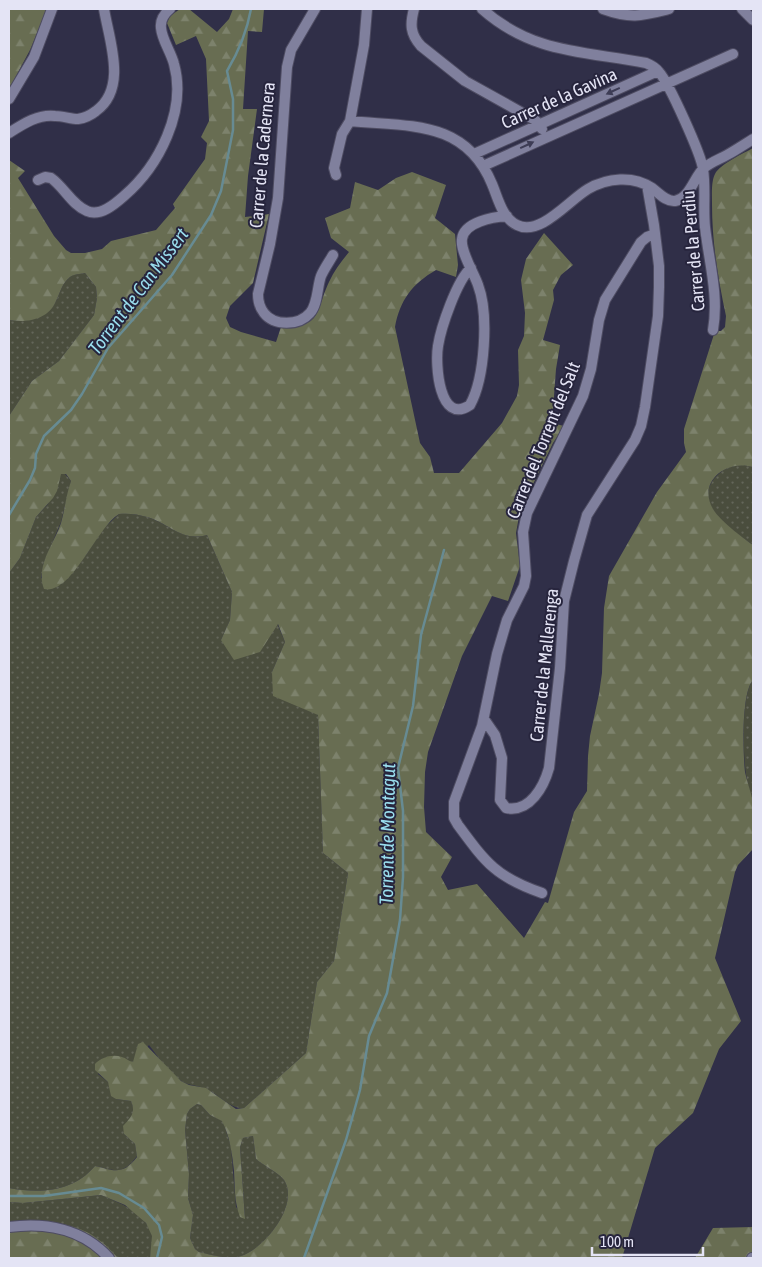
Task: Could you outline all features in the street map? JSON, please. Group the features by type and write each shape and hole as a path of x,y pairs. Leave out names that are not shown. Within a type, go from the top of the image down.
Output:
{"street":[{"path":"9,99 34,57 52,9"},
{"path":"9,133 40,116 53,115 79,119 85,118 101,107 110,90 115,68 104,9"},
{"path":"38,180 45,177 51,178 81,208 93,213 105,210 114,204 145,175 154,162 166,136 175,106 177,84 174,64 161,30 162,18 170,9"},
{"name":"Carrer de la Cadernera","path":"315,9 291,50 287,67 278,198 270,244 258,294 258,302 265,314 275,320 287,323 301,320 307,316 314,307 322,275 334,255"},
{"path":"336,175 334,168 342,134 350,121 364,45 368,9"},
{"path":"414,9 411,27 416,40 421,46 465,81 521,111 540,124 546,137"},
{"path":"482,9 499,22 540,44 646,63 658,71 666,84 703,168"},
{"path":"603,9 636,17 669,9"},
{"path":"742,9 753,20"},
{"name":"Carrer de la Gavina","path":"483,166 733,54"},
{"name":"Carrer de la Gavina","path":"474,154 658,71"},
{"path":"350,121 417,126 434,130 452,138 474,154 490,178 507,216 516,225 524,228 542,224 576,197 596,185 616,180 634,180 647,185 667,200 675,201 686,194 703,168 753,139"},
{"name":"Carrer de la Perdiu","path":"703,168 705,226 715,302 712,330"},
{"name":"Carrer de la Mallerenga","path":"484,719 495,735 500,752 502,770 500,800 506,808 519,808 534,798 545,780 549,768 560,668 564,600 587,515 621,462 641,426 658,316 659,266 647,185"},
{"path":"471,268 461,280 442,326 438,346 437,361 440,386 447,403 457,410 466,408 473,400 484,345 482,297 471,268 462,246 462,238 464,232 475,224 507,216"},
{"name":"Carrer del Torrent del Salt","path":"542,893 516,883 488,865 454,818 454,802 484,719 497,654 507,620 524,586 526,576 523,532 527,513 582,396 591,369 599,320 605,300 641,242 655,234"},
{"path":"9,1227 37,1224 73,1233 86,1239 109,1258"}],"green space":[{"path":"9,9 47,9 30,50 9,89"},
{"path":"180,9 189,9 217,32 229,19 233,9 264,9 262,32 248,31 243,109 257,109 248,176 245,217 269,214 253,283 230,306 226,318 230,327 276,342 281,327 304,324 316,316 331,278 349,252 331,238 325,218 350,208 355,182 378,190 396,178 412,172 446,185 435,218 455,234 458,265 456,277 436,270 420,281 404,301 395,327 420,443 430,457 434,473 459,473 502,423 517,396 519,385 518,350 524,336 525,313 521,280 526,259 544,233 573,265 561,275 553,290 554,300 543,340 560,345 556,369 552,423 564,426 553,443 520,511 516,533 520,566 508,601 492,596 462,656 428,752 425,772 424,807 426,832 452,857 441,877 448,890 477,884 524,938 545,902 548,903 574,812 587,791 590,736 602,673 604,608 609,576 657,492 686,452 684,429 715,331 721,331 725,327 726,316 714,246 712,185 714,177 722,166 753,148 753,467 733,466 724,470 717,475 709,490 709,499 716,514 753,545 753,680 746,697 743,738 745,772 754,808 753,849 738,865 735,872 715,958 741,1021 719,1049 693,1113 655,1148 622,1258 150,1258 152,1236 146,1223 125,1205 101,1195 23,1203 9,1202 9,1188 32,1191 55,1189 77,1181 95,1166 113,1170 123,1169 137,1157 135,1144 124,1134 123,1126 132,1115 131,1101 116,1099 111,1096 108,1082 95,1070 95,1064 101,1060 115,1056 123,1057 133,1062 138,1044 143,1042 181,1081 189,1085 206,1088 236,1109 244,1108 306,1053 317,982 334,961 348,873 323,853 318,715 273,696 272,672 285,642 278,624 260,652 234,660 221,640 230,620 232,592 207,535 190,536 147,517 119,514 110,521 74,572 64,582 54,588 44,589 42,572 46,555 61,523 71,481 66,474 61,474 57,491 36,517 20,558 9,573 9,416 32,381 59,361 94,315 97,298 96,287 85,273 75,275 65,282 56,301 48,312 36,319 23,321 9,320 9,160 25,171 18,178 54,236 71,253 85,253 102,249 111,241 156,230 175,208 173,204 205,159 207,143 201,137 209,121 206,59 196,36 176,45 167,23 170,16","holes":["197,1104 201,1105 210,1115 222,1121 227,1133 240,1217 245,1219 240,1147 243,1138 253,1136 256,1159 282,1178 288,1190 287,1201 277,1225 260,1245 241,1256 225,1257 199,1252 195,1249 190,1238 193,1215 188,1198 189,1174 185,1130 187,1114 190,1109"]},
{"path":"85,273 96,287 97,298 94,315 59,361 32,381 9,416 9,320 29,320 48,312 67,279 73,275"},
{"path":"743,465 753,467 753,545 719,518 709,500 709,490 716,476 726,469"},
{"path":"60,474 65,474 71,481 61,522 44,562 41,578 60,585 86,555 101,531 119,514 140,515 183,534 190,536 207,535 232,592 230,620 221,640 277,623 285,642 272,672 318,715 323,853 348,873 334,961 317,982 306,1053 244,1108 229,1104 211,1091 180,1080 167,1068 149,1045 133,1062 122,1057 106,1057 98,1074 108,1082 116,1099 131,1101 133,1105 133,1114 124,1134 135,1144 137,1156 123,1169 114,1170 95,1166 86,1175 66,1186 44,1191 32,1191 9,1188 9,573 20,558 36,517 48,504"},
{"path":"753,680 753,804 745,765 744,740 746,698"},
{"path":"197,1104 201,1105 210,1115 223,1121 231,1147 236,1207 245,1218 240,1147 243,1138 253,1136 256,1159 282,1178 288,1190 287,1201 277,1225 260,1245 241,1256 214,1256 199,1252 195,1249 190,1238 193,1215 188,1198 189,1174 185,1130 187,1114"},
{"path":"101,1195 131,1209 144,1220 153,1238 150,1258 118,1258 94,1237 82,1230 69,1226 41,1222 9,1222 9,1202 23,1203"},
{"path":"24,1221 65,1225 87,1232 97,1238 118,1258 9,1258 9,1222"},
{"path":"753,1227 753,1258 695,1258 713,1228"}],"waterway":[{"name":"Torrent de Can Missert","path":"9,515 30,480 35,468 36,454 44,436 71,410 108,348 172,275 211,215 221,191 233,130 233,99 227,71 242,41 251,9"},
{"name":"Torrent de Montagut","path":"304,1258 346,1140 360,1090 369,1036 387,993 400,920 403,877 403,811 398,768 413,706 421,635 444,550"},
{"path":"9,1196 44,1196 101,1188 119,1193 144,1208 159,1225 162,1237 157,1258"}]}
